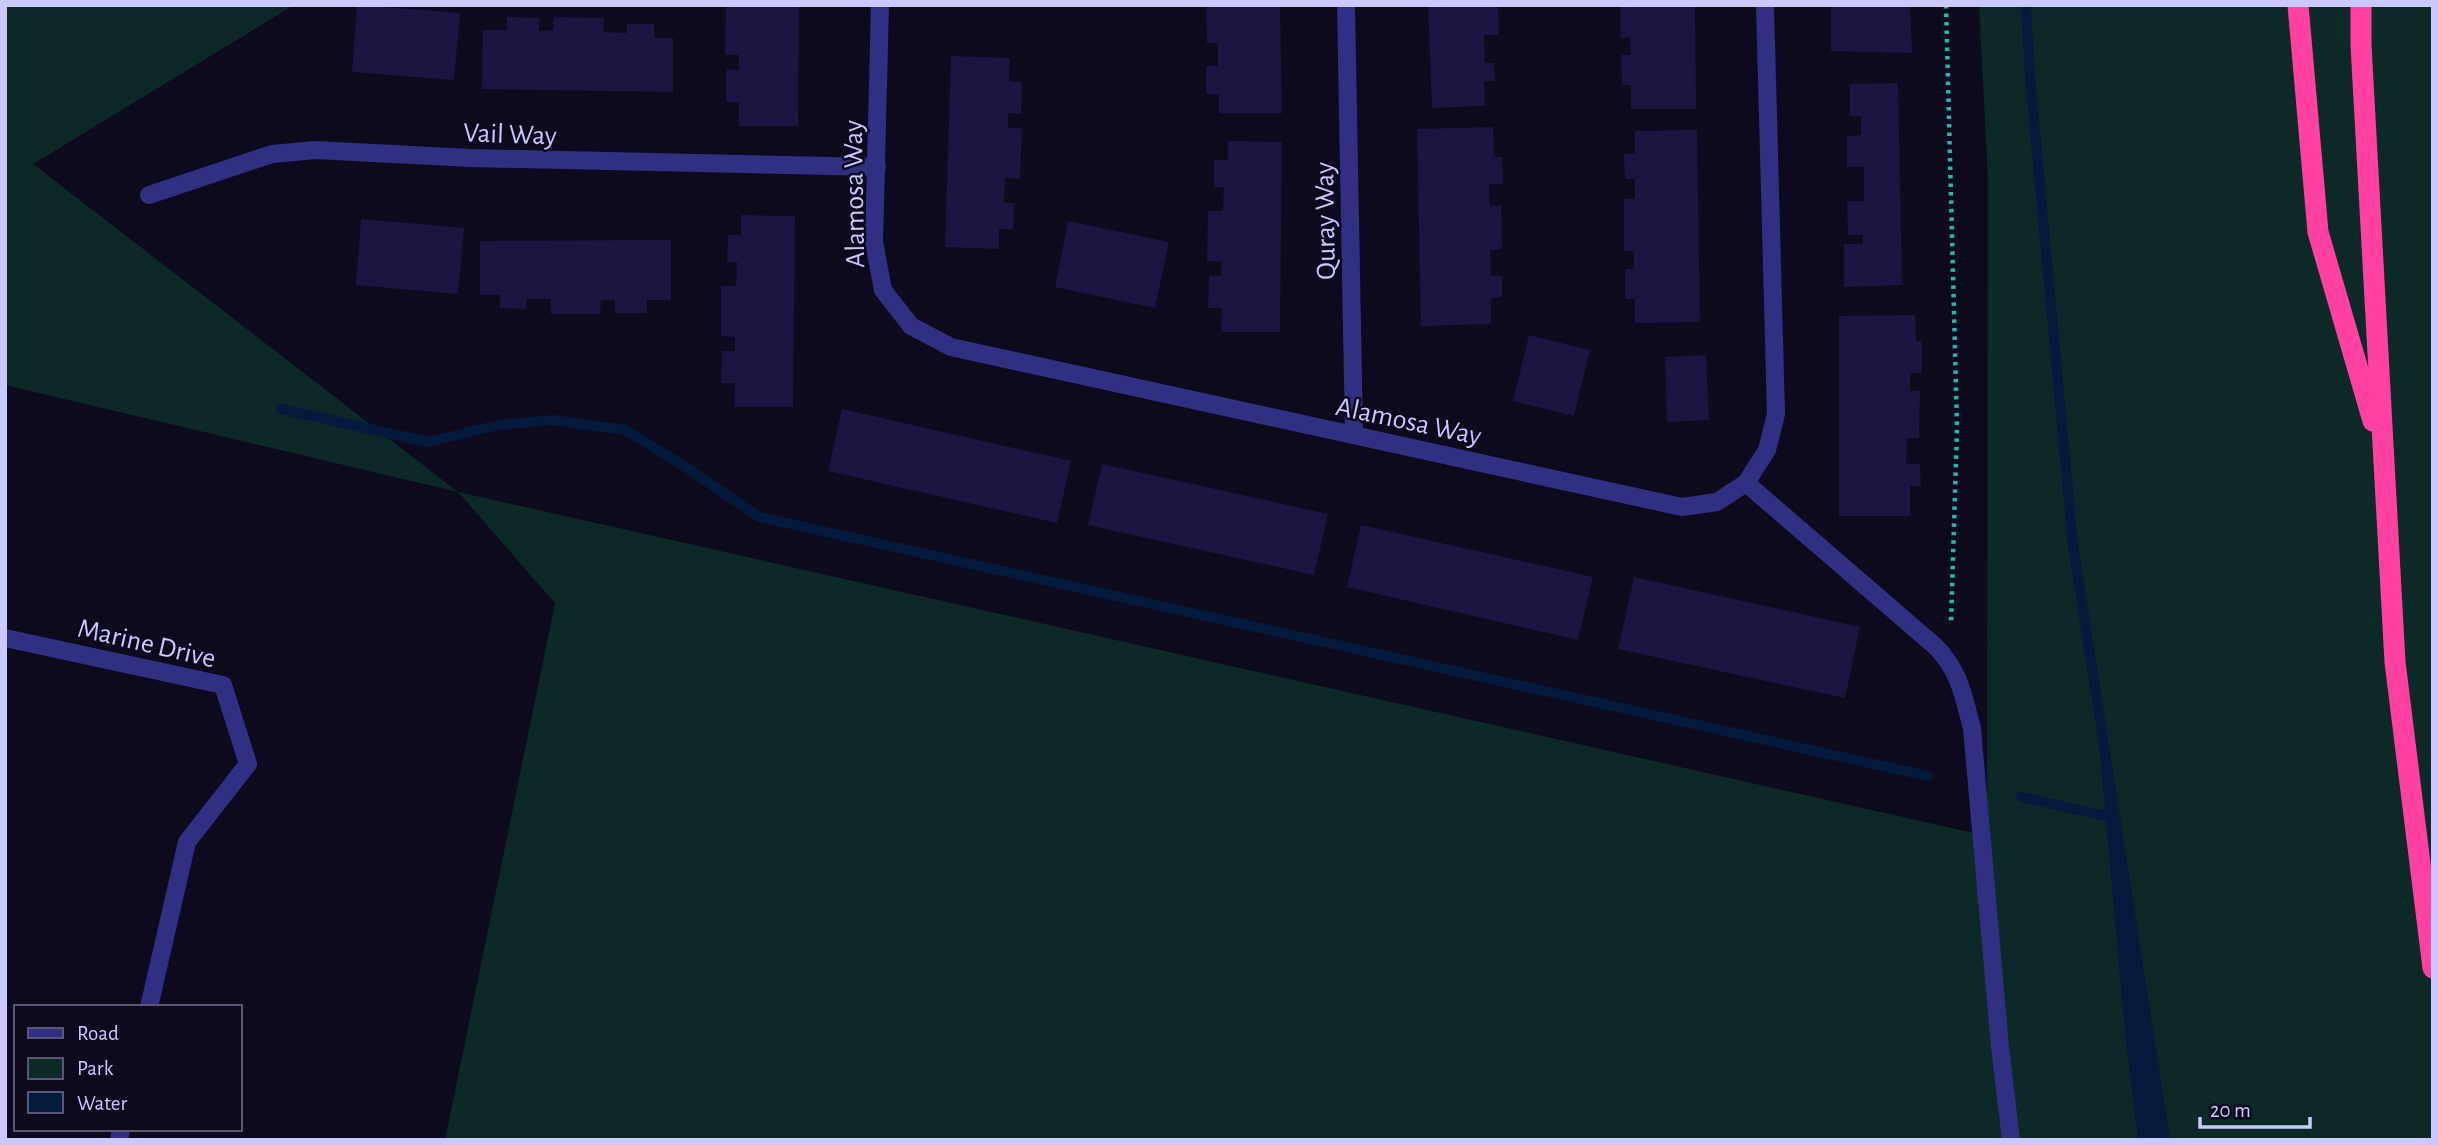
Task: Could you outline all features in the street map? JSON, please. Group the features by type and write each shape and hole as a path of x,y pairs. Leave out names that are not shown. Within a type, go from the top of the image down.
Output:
{"highway":[{"path":"2298,5 2318,232 2383,458"},
{"path":"2361,5 2395,662 2433,968"}],"street":[{"name":"Alamosa Way","path":"880,5 874,242 883,290 911,326 951,347 1682,507 1717,502 1746,483 1767,450 1776,414 1765,5"},
{"name":"Quray Way","path":"1346,5 1354,435"},
{"name":"Vail Way","path":"149,195 272,154 316,149 470,158 877,167"},
{"path":"1746,483 1950,661 1961,687 1972,728 2000,1047 2011,1140"},
{"name":"Marine Drive","path":"5,638 223,685 248,764 187,842 149,1005"}],"path":[{"path":"1946,5 1957,427 1950,661"}],"green space":[{"path":"5,5 294,5 33,164 458,492 5,385"},
{"path":"1979,5 2433,5 2433,1140 445,1140 555,603 458,492 1987,836 1988,179"}],"water":[{"path":"2093,676 2165,1140 2138,1140 2125,1032"}],"building":[{"path":"357,5 460,13 454,80 352,72"},
{"path":"726,5 799,5 798,126 739,126 739,102 726,102 726,69 739,70 739,55 725,55"},
{"path":"1206,5 1280,5 1282,113 1219,113 1219,94 1206,94 1206,66 1218,66 1218,43 1207,43"},
{"path":"1428,5 1498,5 1499,35 1484,35 1485,63 1494,63 1495,81 1484,81 1485,106 1432,108"},
{"path":"1620,5 1695,5 1696,109 1631,109 1631,85 1622,85 1621,55 1631,55 1630,37 1621,38"},
{"path":"1831,5 1910,5 1912,53 1831,51"},
{"path":"507,17 539,18 539,31 553,30 554,17 604,18 603,32 627,33 627,24 654,24 654,38 673,38 673,92 482,89 483,30 507,30"},
{"path":"951,56 1010,58 1009,81 1022,82 1021,114 1008,113 1008,128 1022,128 1020,179 1005,178 1004,203 1014,203 1013,229 999,229 999,249 945,247"},
{"path":"1898,83 1902,285 1844,287 1844,244 1863,244 1863,235 1848,235 1847,201 1864,201 1864,167 1847,167 1847,136 1861,135 1861,116 1850,116 1850,84"},
{"path":"1493,127 1494,157 1502,157 1503,184 1489,184 1490,206 1501,205 1502,249 1490,250 1491,276 1502,276 1502,297 1491,298 1491,324 1421,326 1417,129"},
{"path":"1697,130 1700,322 1635,323 1635,299 1625,299 1625,269 1634,269 1634,251 1624,251 1624,199 1635,199 1635,179 1625,179 1624,154 1635,154 1635,131"},
{"path":"1228,141 1282,142 1280,332 1221,332 1222,308 1208,308 1209,276 1221,276 1222,262 1207,261 1208,211 1223,211 1224,187 1214,187 1214,160 1228,160"},
{"path":"741,215 795,216 793,407 734,407 735,383 721,383 722,351 735,351 735,337 721,336 721,286 736,286 737,262 727,262 728,235 741,235"},
{"path":"361,219 464,228 458,294 356,285"},
{"path":"1068,221 1169,242 1155,308 1055,287"},
{"path":"671,240 671,300 647,300 647,313 615,313 615,300 601,300 600,314 551,314 550,299 526,299 526,309 500,308 500,295 480,295 480,241"},
{"path":"1915,315 1916,341 1922,341 1922,373 1910,373 1910,391 1920,391 1919,438 1907,438 1906,464 1920,464 1921,486 1910,486 1910,516 1839,516 1839,316"},
{"path":"1529,335 1590,350 1574,416 1513,401"},
{"path":"1706,355 1709,420 1667,422 1665,357"},
{"path":"842,409 1071,461 1057,523 828,471"},
{"path":"1102,464 1328,514 1314,575 1088,525"},
{"path":"1361,525 1593,577 1578,640 1347,587"},
{"path":"1634,577 1860,627 1845,698 1618,649"}],"waterway":[{"path":"2026,5 2030,77 2073,545 2165,1140"},
{"path":"281,409 428,442 498,425 553,420 625,430 759,517 1928,776"},
{"path":"2021,797 2115,818"}]}
